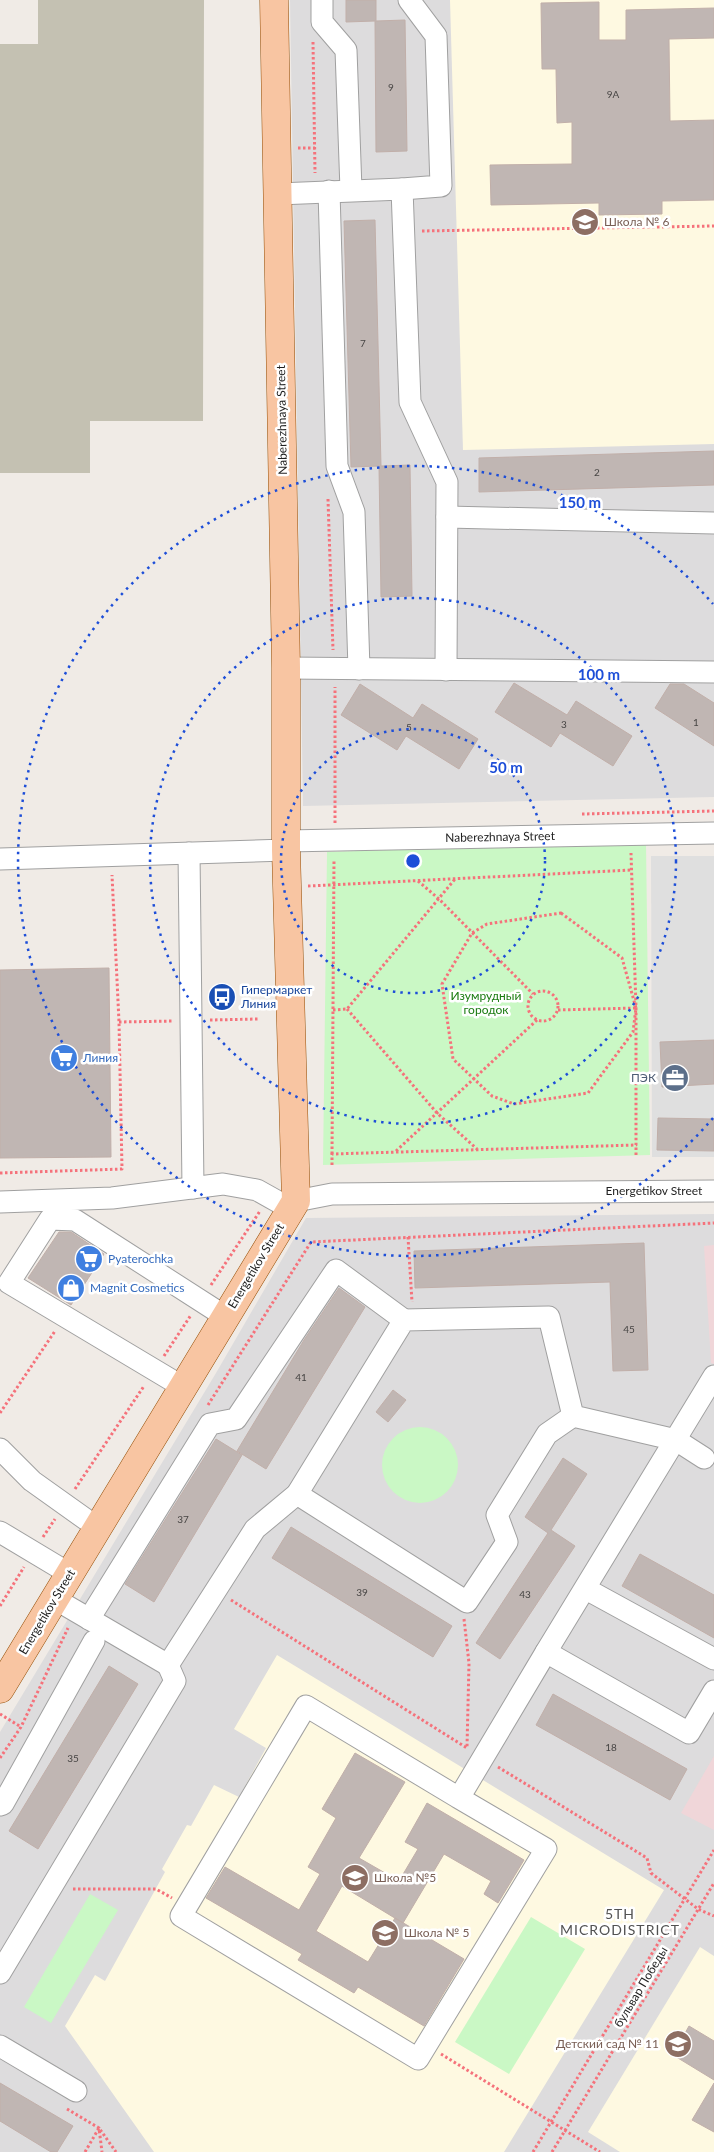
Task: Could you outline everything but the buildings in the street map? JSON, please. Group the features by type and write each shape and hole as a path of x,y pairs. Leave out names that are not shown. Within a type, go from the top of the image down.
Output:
{"main road":[{"name":"Naberezhnaya Street","path":"274,0 286,668 285,1202"},
{"name":"Energetikov Street","path":"0,1689 226,1317 285,1202"}],"street":[{"path":"322,0 322,22 346,50 351,190"},
{"path":"278,194 441,186 436,36 410,0"},
{"path":"402,189 410,402 447,482 446,670"},
{"path":"329,191 338,466 354,512 359,669"},
{"path":"447,517 714,523"},
{"path":"286,668 714,672"},
{"name":"Naberezhnaya Street","path":"286,845 714,833"},
{"path":"0,859 189,853 286,845"},
{"path":"189,853 193,1188"},
{"path":"0,1202 112,1198 222,1184 257,1190 285,1202"},
{"name":"Energetikov Street","path":"285,1202 332,1194 714,1191"},
{"path":"183,1387 9,1283 50,1219 75,1220 226,1317"},
{"path":"89,1619 210,1424 236,1420 336,1270 408,1320 549,1317 573,1416"},
{"path":"168,1665 255,1529 297,1494 408,1320"},
{"path":"459,1798 714,1376"},
{"path":"297,1494 468,1602 507,1542 497,1515 547,1434 573,1416 676,1440 704,1458"},
{"path":"0,1449 32,1481 98,1528"},
{"path":"0,1532 70,1574"},
{"path":"586,1589 714,1659"},
{"path":"0,1973 175,1681 168,1665 55,1599"},
{"path":"0,1805 4,1804 94,1641"},
{"path":"546,1652 689,1733 714,1691"},
{"path":"306,1706 459,1798 546,1850 418,2059 181,1916 306,1706"},
{"path":"0,2046 71,2100"}],"path":[{"path":"404,232 714,226"},
{"path":"630,851 636,1008 636,1155"},
{"path":"0,1173 122,1169 119,1022 111,855"},
{"path":"332,1165 334,885 632,870"},
{"path":"333,1010 347,1009 455,879"},
{"path":"417,881 438,899 532,994"},
{"path":"561,913 622,958 636,1008 633,1032 588,1092 514,1104 492,1096 453,1059 442,984 472,933 487,924 561,913"},
{"path":"532,994 547,991 554,995 558,1010"},
{"path":"532,994 528,1003 530,1014 537,1020 547,1021 558,1010"},
{"path":"558,1010 636,1008"},
{"path":"347,1009 437,1113 478,1149"},
{"path":"396,1152 537,1020"},
{"path":"332,1154 636,1145"},
{"path":"0,1606 33,1552 257,1216 285,1202"},
{"path":"205,1410 311,1242 714,1223"},
{"path":"408,1237 408,1320"},
{"path":"0,1413 65,1316"},
{"path":"461,1598 469,1663 467,1747"},
{"path":"0,1758 21,1727 69,1626 94,1641"},
{"path":"0,1714 21,1727"},
{"path":"533,2152 714,1850"},
{"name":"бульвар Победы","path":"552,2152 714,1883"},
{"path":"51,1888 156,1889"},
{"path":"427,2045 600,2152"},
{"path":"71,2100 99,2128 116,2152"},
{"path":"85,2152 99,2128"},
{"path":"99,2128 102,2152"}],"shaded area":[{"path":"38,0 204,0 203,421 90,421 90,473 0,473 0,44 38,44"},
{"path":"290,0 714,0 714,797 303,806"},
{"name":"Школа № 6","path":"450,0 714,0 714,444 463,450"},
{"path":"651,856 714,856 714,1157 652,1157"},
{"path":"714,1214 714,2152 0,2152 0,1732 216,1373 306,1218"},
{"path":"714,1245 714,1364 711,1363 704,1246"},
{"name":"Школа № 5","path":"277,1655 664,1890 504,2152 154,2152 65,2026 95,1975 105,1981 165,1872 162,1869 187,1825 191,1826 214,1785 239,1797 266,1748 234,1729"},
{"path":"714,1756 714,1830 681,1813"},
{"name":"Детский сад № 11","path":"700,1947 714,1956 714,2152 620,2152 588,2132"}],"green space":[{"name":"Изумрудный городок","path":"646,842 650,1155 323,1165 327,852"},
{"path":"413,1427 427,1427 441,1433 452,1444 458,1458 455,1480 447,1492 427,1503 413,1503 399,1497 388,1486 382,1472 382,1458 388,1444 399,1433"},
{"path":"90,1894 118,1910 51,2023 24,2007"},
{"path":"531,1917 585,1949 509,2074 455,2042"}],"place":[{"name":"Школа № 6","path":"585,222"},
{"name":"Гипермаркет Линия","path":"222,997"},
{"name":"Линия","path":"64,1058"},
{"name":"ПЭК","path":"675,1078"},
{"name":"Pyaterochka","path":"89,1259"},
{"name":"Magnit Cosmetics","path":"71,1288"},
{"name":"Школа №5","path":"355,1878"},
{"name":"Школа № 5","path":"385,1933"},
{"name":"Детский сад № 11","path":"678,2044"}],"district":[{"name":"5TH MICRODISTRICT","path":"620,1922"}]}
